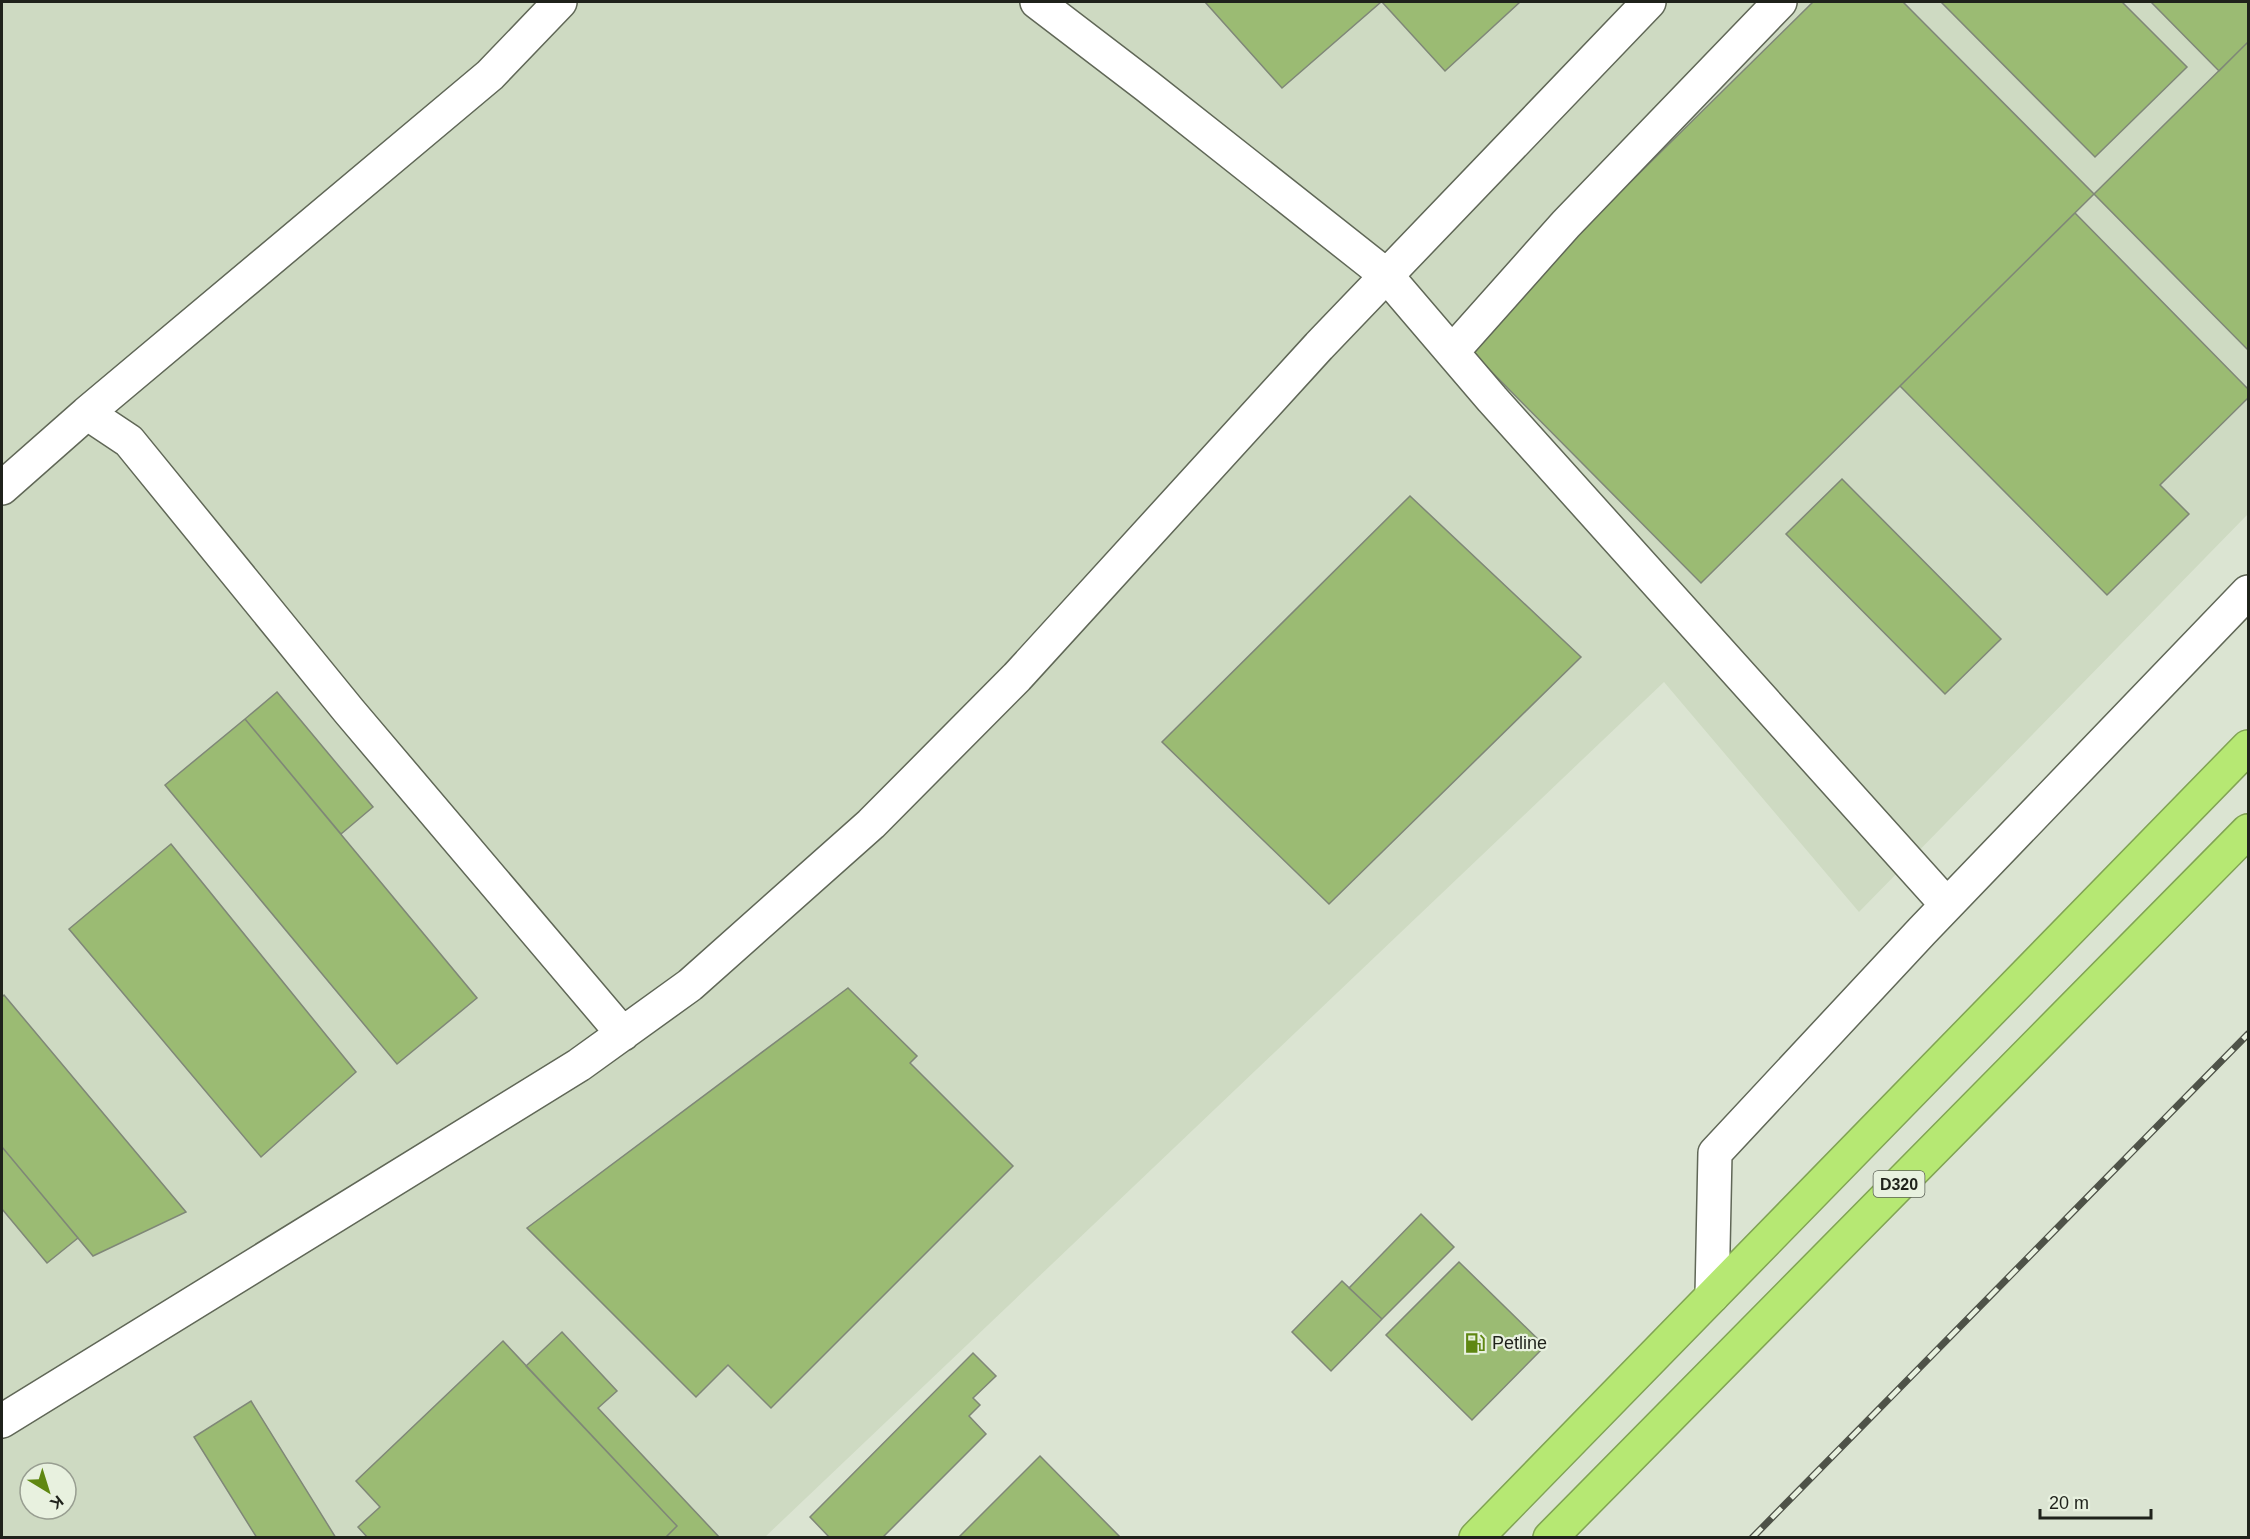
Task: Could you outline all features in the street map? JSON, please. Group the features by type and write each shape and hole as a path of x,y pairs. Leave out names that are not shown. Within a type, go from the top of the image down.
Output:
{"highway":[{"path":"1476,1538 2248,747"},
{"name":"D320","path":"1550,1538 2248,831"}],"street":[{"path":"2,488 490,75 560,2"},
{"path":"1037,2 1148,86 1386,275 1452,352 1947,905"},
{"path":"2,1421 579,1065 690,985 871,824 1017,676 1319,346 1648,2"},
{"path":"1452,352 1566,224 1780,2"},
{"path":"87,414 129,441 349,711 623,1034"},
{"path":"1712,1296 1715,1153 1947,905 2248,592"}],"shaded area":[{"path":"2,2 2248,2 2248,514 1859,912 1664,682 765,1537 2,1538"}],"building":[{"path":"1205,2 1381,2 1282,88"},
{"path":"1382,2 1520,2 1445,71"},
{"path":"1813,2 1903,2 2094,194 1701,583 1465,345"},
{"path":"1941,2 2122,2 2187,67 2095,157"},
{"path":"2151,2 2248,2 2248,42 2219,71"},
{"path":"2248,44 2248,350 2094,194"},
{"path":"2075,213 2248,389 2248,398 2160,485 2189,514 2107,595 1900,386"},
{"path":"1842,479 2001,639 1945,694 1786,534"},
{"path":"1410,496 1581,657 1329,904 1162,742"},
{"path":"277,692 373,807 341,834 245,719"},
{"path":"245,719 477,998 397,1064 165,785"},
{"path":"171,844 356,1072 261,1157 69,929"},
{"path":"848,988 917,1056 910,1063 1013,1166 771,1408 728,1365 696,1397 527,1228"},
{"path":"4,995 186,1212 93,1256 2,1147 2,997"},
{"path":"2,1147 78,1238 47,1263 2,1209"},
{"path":"1421,1214 1454,1247 1382,1319 1349,1288"},
{"path":"1459,1262 1545,1346 1472,1420 1386,1335"},
{"path":"1342,1281 1382,1319 1331,1371 1292,1332"},
{"path":"562,1332 617,1391 598,1408 720,1538 665,1538 677,1526 526,1366"},
{"path":"503,1341 677,1526 665,1538 368,1538 358,1527 380,1507 356,1481"},
{"path":"973,1353 996,1376 973,1398 980,1405 969,1416 986,1434 882,1538 830,1538 810,1517"},
{"path":"251,1401 336,1538 257,1538 194,1437"},
{"path":"1040,1456 1121,1538 958,1538"}],"railway":[{"path":"1752,1538 2248,1034"}],"place":[{"name":"Petline","path":"1475,1343"}]}
